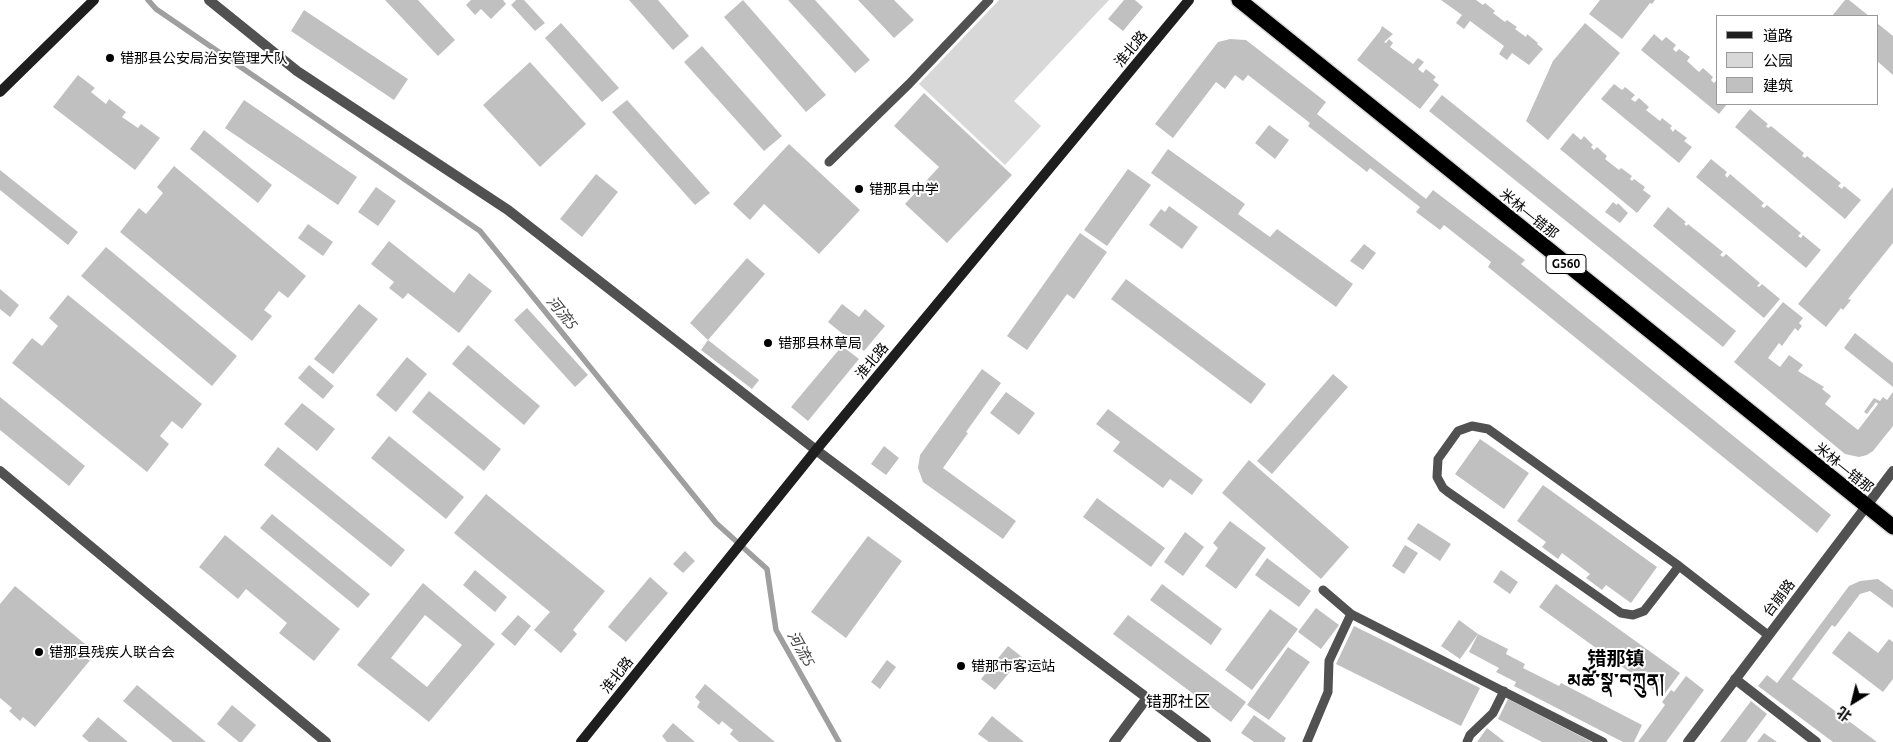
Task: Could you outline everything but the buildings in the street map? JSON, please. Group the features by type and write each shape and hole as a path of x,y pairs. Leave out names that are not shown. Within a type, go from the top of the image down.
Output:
{"highway":[{"name":"米林—错那","path":"1239,0 1893,528"}],"street":[{"path":"0,92 94,0"},
{"path":"209,0 298,71 508,210 816,450 1206,742"},
{"name":"淮北路","path":"581,742 816,450 1189,0"},
{"path":"0,471 326,742"},
{"name":"台崩路","path":"1688,742 1893,471"},
{"path":"1735,679 1816,742"},
{"path":"1114,742 1147,698"}],"lane":[{"path":"829,162 909,84 989,0"},
{"path":"1679,566 1644,611 1633,615 1621,613 1443,488 1437,477 1438,459 1458,431 1472,426 1488,429 1679,566 1768,635"},
{"path":"1324,590 1351,614 1603,742"},
{"path":"1307,742 1328,692 1329,661 1351,614"},
{"path":"1467,742 1470,735 1493,713 1504,691"}],"green space":[{"path":"999,0 1109,0 1014,101 1041,126 1005,165 919,84"}],"waterway":[{"name":"河流5","path":"148,0 156,9 480,231 716,523 767,569 776,630 839,742"}],"place":[{"name":"错那县公安局治安管理大队","path":"110,58"},
{"name":"错那县中学","path":"859,189"},
{"name":"错那县林草局","path":"768,343"},
{"name":"错那县残疾人联合会","path":"39,652"},
{"name":"错那市客运站","path":"961,666"}],"district":[{"name":"错那镇 མཚོ་སྣ་བཀྲུན།","path":"1616,670"},
{"name":"错那社区","path":"1178,702"}]}
